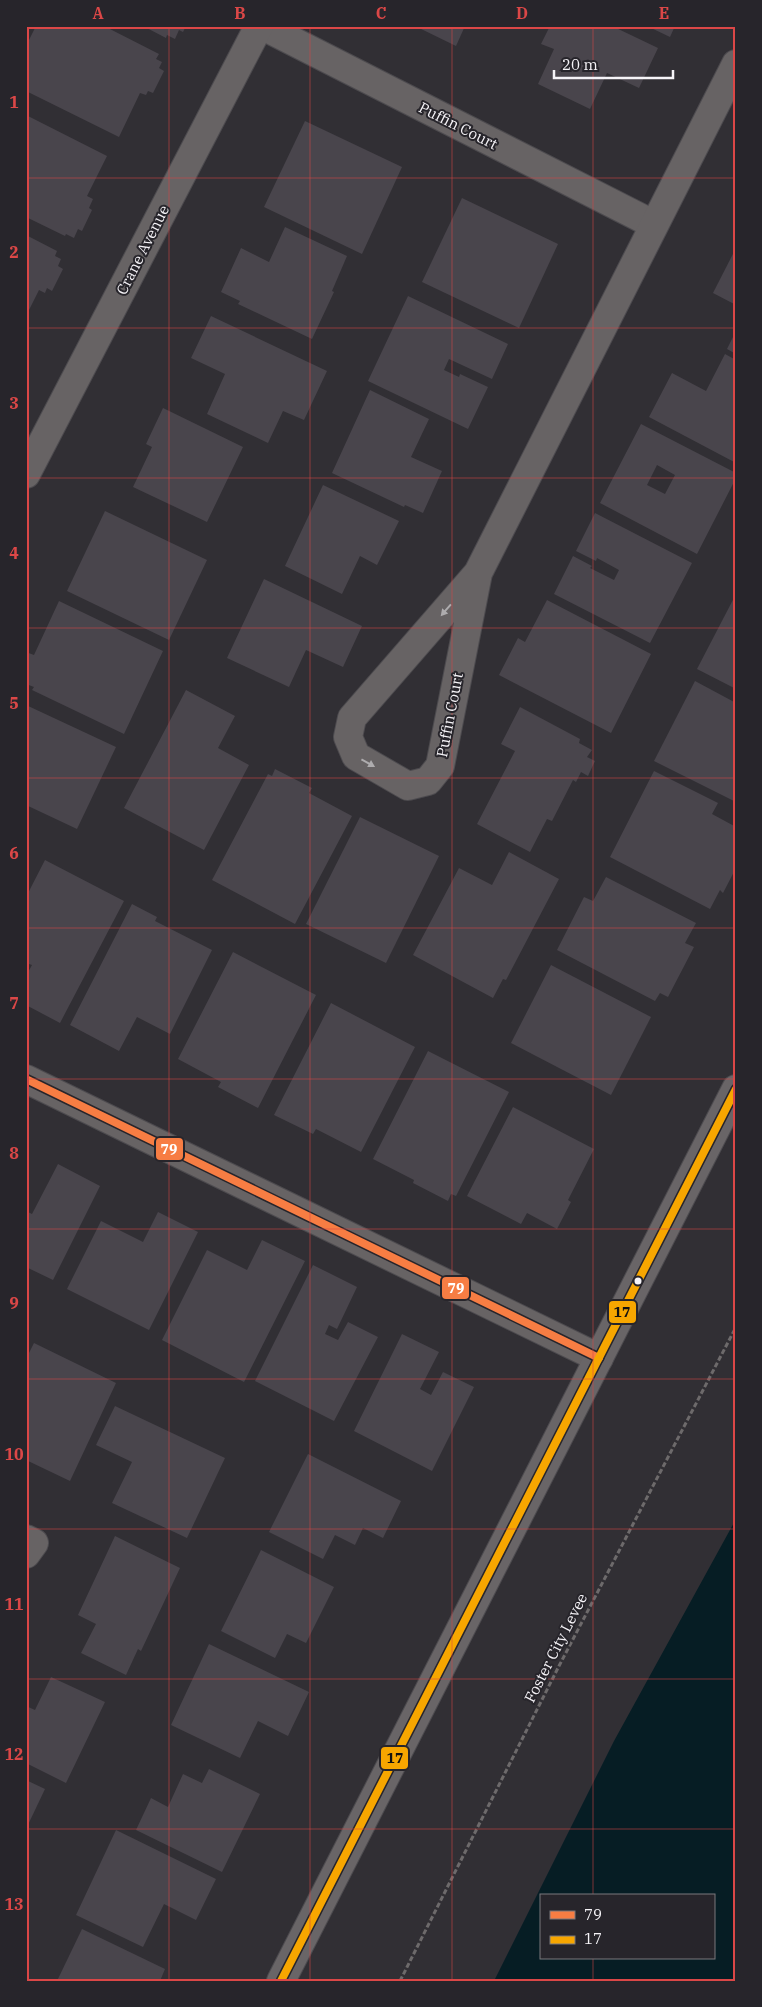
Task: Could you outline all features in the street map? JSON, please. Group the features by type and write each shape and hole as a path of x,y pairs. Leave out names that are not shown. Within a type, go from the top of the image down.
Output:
{"main road":[{"path":"281,1981 736,1089"}],"street":[{"name":"Crane Avenue","path":"26,474 259,26"},
{"name":"Puffin Court","path":"263,26 653,224"},
{"name":"Puffin Court","path":"478,573 440,766 428,781 408,786 356,756 348,738 352,718 478,573 653,224 736,64"},
{"path":"26,1079 599,1358"},
{"path":"26,1539 34,1543 26,1554"}],"path":[{"name":"Foster City Levee","path":"400,1981 563,1658 736,1327"}],"water":[{"path":"736,1519 736,1981 494,1981 614,1741"}],"building":[{"path":"36,26 104,26 159,54 156,59 162,62 159,68 164,71 153,93 148,91 146,95 140,93 119,137 26,91 26,46"},
{"path":"143,26 186,26 183,32 179,30 175,39 167,35 166,38"},
{"path":"415,26 465,26 456,46"},
{"path":"550,26 612,26 658,48 639,88 607,73 590,109 538,84 554,49 541,44"},
{"path":"647,26 675,26 670,37"},
{"path":"26,115 107,156 87,196 93,199 89,208 92,210 82,231 78,229 74,238 66,234 65,236 26,217"},
{"path":"305,121 402,167 362,254 264,207"},
{"path":"462,198 558,244 519,328 422,282"},
{"path":"285,227 347,256 332,291 334,292 312,339 238,304 240,301 221,292 241,248 269,262"},
{"path":"26,235 57,251 55,256 61,259 58,266 63,269 52,291 47,288 45,293 39,290 26,316"},
{"path":"736,248 736,305 713,293"},
{"path":"408,296 508,344 492,379 449,359 444,370 459,377 460,374 488,387 468,429 368,381"},
{"path":"211,316 327,371 304,420 283,411 268,443 207,414 225,374 191,358"},
{"path":"736,331 736,354 727,349"},
{"path":"725,354 736,360 736,463 649,417 672,373 706,391"},
{"path":"370,390 429,419 411,457 442,471 423,513 405,505 404,507 332,473"},
{"path":"163,408 243,447 207,522 133,487 152,447 146,444"},
{"path":"641,424 736,473 736,478 697,554 600,503","holes":["657,465 675,475 665,494 647,485"]},
{"path":"323,485 399,521 377,565 360,556 342,594 285,566"},
{"path":"105,511 207,560 169,640 67,591"},
{"path":"595,513 692,563 650,643 554,594 573,556 592,566 590,568 614,580 619,570 597,558 596,561 576,551"},
{"path":"264,579 362,626 343,667 306,650 289,687 227,658"},
{"path":"736,594 736,689 697,669"},
{"path":"547,600 651,654 611,733 499,675 518,638 525,642"},
{"path":"59,601 163,651 124,734 32,690 34,687 26,684 26,652 34,655"},
{"path":"695,681 736,703 736,802 654,761"},
{"path":"186,690 235,716 218,748 249,765 204,850 124,808"},
{"path":"26,705 116,747 77,829 26,805"},
{"path":"520,707 580,739 579,743 592,750 587,757 595,761 588,776 581,772 576,782 573,780 552,821 547,819 530,852 477,824 515,751 501,744"},
{"path":"275,769 312,788 309,793 352,816 295,924 212,880 268,774 272,776"},
{"path":"654,771 718,803 712,814 736,827 736,868 723,893 720,890 710,909 610,857"},
{"path":"360,817 439,856 386,963 306,924"},
{"path":"509,852 559,879 506,980 503,979 493,998 413,955 459,868 492,885"},
{"path":"45,860 124,901 60,1023 26,1005 26,976 32,965 26,963 26,897"},
{"path":"606,877 696,923 685,943 694,947 668,997 660,993 655,1001 557,950 584,897 593,901"},
{"path":"132,904 157,917 155,921 212,950 170,1034 137,1017 119,1051 70,1025"},
{"path":"233,952 316,995 258,1108 218,1087 221,1082 178,1059"},
{"path":"551,965 651,1017 611,1095 511,1043"},
{"path":"331,1003 415,1047 361,1152 316,1129 313,1134 274,1115"},
{"path":"428,1051 509,1092 456,1196 451,1194 448,1201 413,1183 414,1180 373,1159"},
{"path":"513,1107 594,1149 568,1200 571,1202 557,1229 527,1213 521,1224 467,1196"},
{"path":"58,1164 100,1186 53,1280 26,1267 26,1211 32,1214"},
{"path":"158,1212 198,1232 149,1330 67,1289 101,1221 143,1242"},
{"path":"262,1240 305,1261 244,1382 162,1340 207,1250 247,1270"},
{"path":"313,1265 357,1287 337,1329 329,1325 325,1334 338,1340 348,1322 378,1337 334,1421 255,1381"},
{"path":"402,1334 439,1352 420,1389 431,1395 443,1372 474,1387 432,1471 354,1431"},
{"path":"34,1343 116,1383 70,1481 26,1460 26,1431 28,1427 26,1426 26,1359"},
{"path":"115,1406 225,1458 187,1538 112,1503 132,1462 96,1445"},
{"path":"308,1454 401,1501 383,1538 363,1528 355,1545 335,1535 323,1559 269,1532"},
{"path":"115,1536 180,1568 141,1651 138,1649 126,1675 81,1653 96,1624 78,1615"},
{"path":"261,1550 334,1587 306,1643 287,1634 275,1658 221,1631"},
{"path":"209,1644 309,1692 288,1736 258,1721 240,1758 171,1725"},
{"path":"51,1677 105,1702 66,1783 26,1763 26,1706 35,1710"},
{"path":"209,1769 260,1794 222,1872 136,1830 151,1798 168,1807 183,1774 202,1783"},
{"path":"26,1780 45,1789 26,1829"},
{"path":"116,1830 216,1879 196,1920 164,1904 143,1947 76,1915"},
{"path":"82,1929 165,1969 160,1981 57,1981"}],"transit line":[{"name":"79","path":"26,1079 599,1358"},
{"name":"17","path":"281,1981 736,1089"}]}
